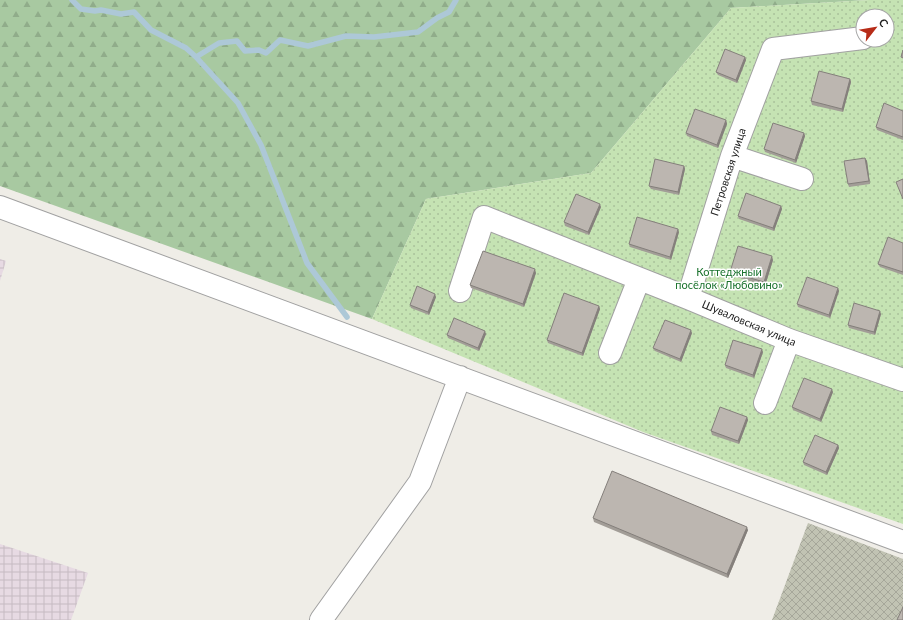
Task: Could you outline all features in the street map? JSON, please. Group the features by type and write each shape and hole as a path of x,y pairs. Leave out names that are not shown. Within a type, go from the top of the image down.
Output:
{"street":[{"name":"Петровская улица","path":"688,298 732,156 773,49 855,39"},
{"path":"732,156 802,179"},
{"path":"0,208 460,377 901,535"},
{"name":"Шуваловская улица","path":"460,291 484,217 789,340 903,380"},
{"path":"610,353 639,279"},
{"path":"765,403 789,340"},
{"path":"321,620 420,482 460,377"}],"shaded area":[{"path":"0,259 6,261 0,281"},
{"path":"808,523 903,559 903,620 772,620"},
{"path":"0,544 88,573 71,620 0,620"}],"green space":[{"path":"0,0 869,0 731,8 591,173 426,199 372,319 0,186"},
{"name":"Коттеджный посёлок «Любовино»","path":"869,0 903,0 903,524 643,432 372,319 426,199 591,173 731,8"}],"building":[{"path":"725,49 745,57 736,80 716,72"},
{"path":"819,71 850,79 842,109 811,101"},
{"path":"884,103 903,111 903,137 876,127"},
{"path":"695,109 726,120 717,145 686,133"},
{"path":"773,123 804,133 795,160 764,149"},
{"path":"865,158 869,181 848,184 844,161"},
{"path":"655,159 684,166 678,192 649,186"},
{"path":"903,179 903,199 896,182"},
{"path":"746,193 781,206 773,228 738,216"},
{"path":"576,194 600,204 588,232 564,222"},
{"path":"637,217 678,229 670,257 629,244"},
{"path":"888,237 903,243 903,272 878,264"},
{"path":"738,246 772,256 764,282 730,272"},
{"path":"483,251 535,269 523,304 470,285"},
{"path":"807,277 838,288 829,315 797,304"},
{"path":"417,286 435,294 428,312 410,305"},
{"path":"564,293 599,306 582,353 547,340"},
{"path":"854,303 880,311 874,332 848,325"},
{"path":"454,318 485,331 478,348 447,335"},
{"path":"665,320 691,330 680,359 653,348"},
{"path":"733,340 762,349 753,375 725,365"},
{"path":"804,378 832,389 820,419 792,407"},
{"path":"720,407 747,417 738,441 711,431"},
{"path":"815,435 838,445 826,472 803,462"},
{"path":"612,471 747,527 727,574 593,518"},
{"path":"903,607 903,620 897,620"}],"waterway":[{"path":"72,0 81,9 95,11 101,10 121,14 134,12 151,30 186,48 196,57 219,43 237,41 245,51 259,50 266,53 280,40 308,46 346,36 374,37 418,32 437,18 449,12 456,0"},
{"path":"196,57 238,103 261,145 307,263 347,317"}]}
